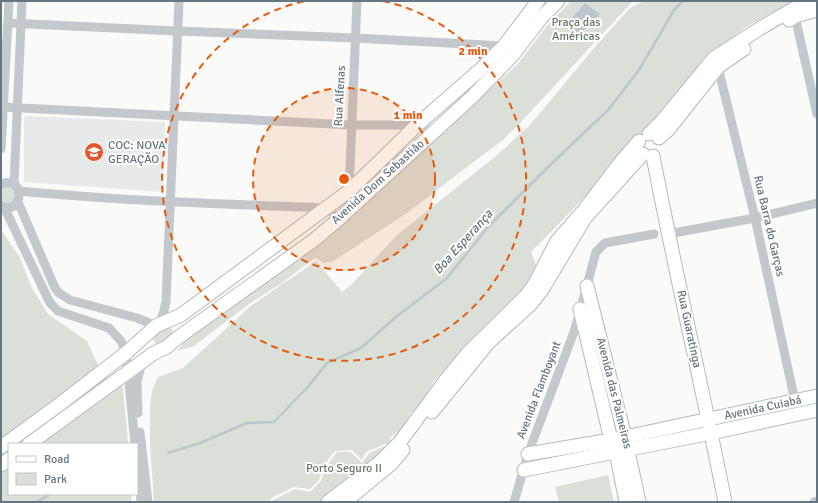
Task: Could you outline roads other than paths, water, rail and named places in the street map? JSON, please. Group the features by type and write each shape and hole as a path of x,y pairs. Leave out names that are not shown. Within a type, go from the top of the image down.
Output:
{"street":[{"path":"1,149 9,1"},
{"path":"22,1 17,108 17,188 20,195 18,202 55,288 59,293 70,300 160,324 167,332 168,340 172,343"},
{"path":"160,324 166,301 179,1"},
{"name":"Rua Alfenas","path":"349,192 357,1"},
{"name":"Avenida Dom Sebastião","path":"142,362 172,343 314,240 339,219 473,96 512,56 542,17 558,1"},
{"path":"328,502 378,463 400,442 444,381 468,353 526,296 557,241 585,209 620,163 649,138 663,120 716,63 767,33 794,12 812,1"},
{"name":"Avenida Dom Sebastião","path":"1,447 60,404 160,324 181,315 349,192 417,125 480,70 504,46 535,2"},
{"path":"794,12 817,10"},
{"path":"794,12 817,114"},
{"path":"8,23 504,46"},
{"name":"Rua Barra do Garças","path":"716,63 755,218 795,401"},
{"path":"3,107 351,125 417,125 422,126 427,137"},
{"path":"345,502 392,464 489,342 530,305 542,290 586,218 648,155 660,151 661,142 649,138"},
{"name":"Rua Guaratinga","path":"649,138 639,148 648,155 668,234 712,433 725,502"},
{"path":"1,184 6,182 17,188 71,196 170,202 327,208 339,219"},
{"path":"18,202 12,206 3,206 50,303 58,310 109,328 128,351 128,372 135,443"},
{"path":"668,234 755,218 817,203"},
{"name":"Avenida Flamboyant","path":"514,502 528,454 575,329 596,252 605,243 654,234"},
{"name":"Avenida das Palmeiras","path":"587,286 620,444 626,502"},
{"name":"Avenida das Palmeiras","path":"580,308 620,444 639,502"},
{"path":"30,443 142,362"},
{"path":"142,362 137,382 137,397 148,502"},
{"name":"Avenida Cuiabá","path":"620,444 709,419 817,396"},
{"name":"Avenida Cuiabá","path":"620,444 712,433 817,410"},
{"path":"528,454 620,444"},
{"path":"524,470 620,444"},
{"path":"138,470 141,502"}],"waterway":[{"name":"Boa Esperança","path":"168,453 200,443 247,423 274,422 307,388 327,363 361,348 397,316 447,278 488,227 609,109 639,70 674,10 683,1"},
{"name":"Boa Esperança","path":"36,502 49,495"}],"place":[{"name":"COC: NOVA GERAÇÃO","path":"94,152"}],"park label":[{"name":"Praça das Américas","path":"576,29"},
{"name":"Porto Seguro II","path":"344,468"}]}
